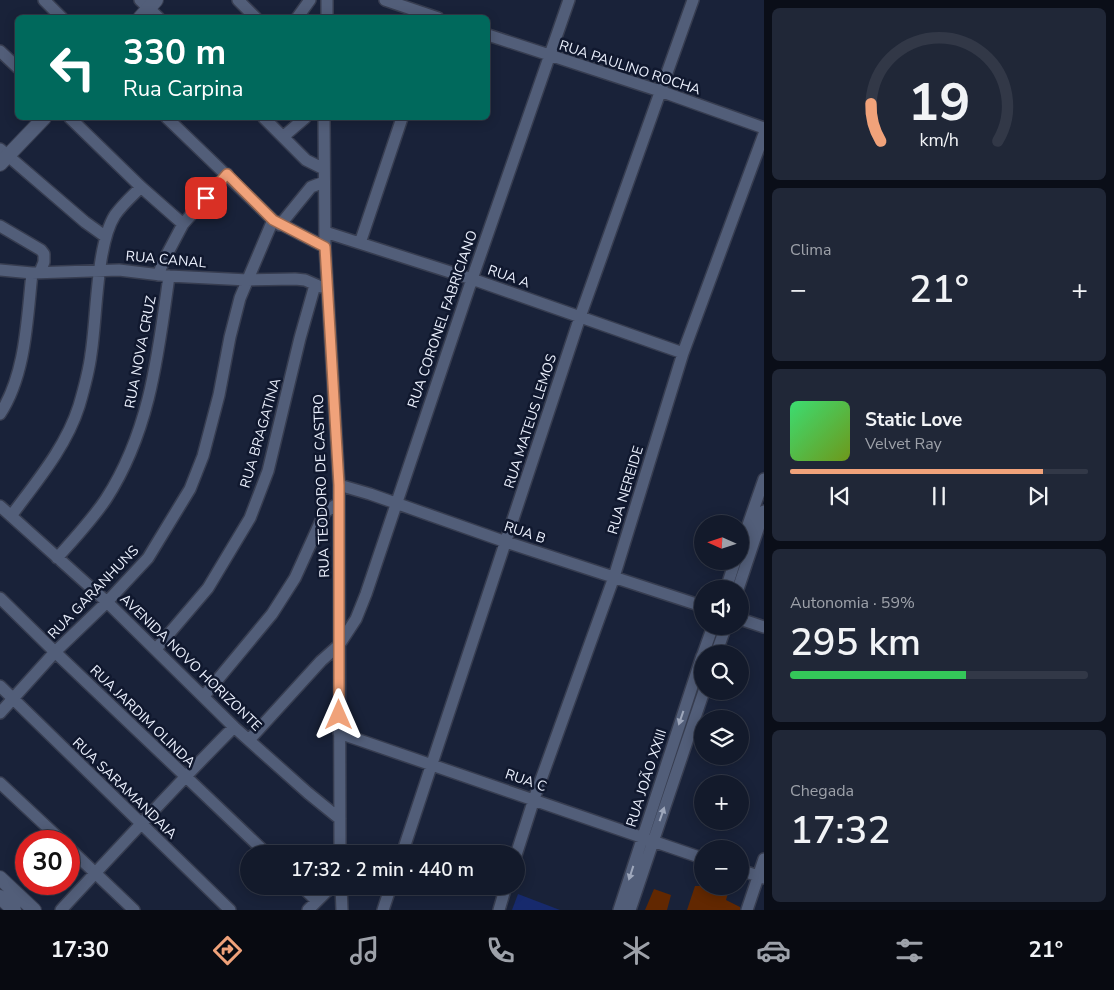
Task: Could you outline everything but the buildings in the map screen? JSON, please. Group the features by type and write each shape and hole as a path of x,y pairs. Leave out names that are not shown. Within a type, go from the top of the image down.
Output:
{"street":[{"path":"44,0 59,15"},
{"path":"238,0 253,15"},
{"path":"299,15 310,0"},
{"path":"326,15 327,0"},
{"path":"385,0 431,15"},
{"name":"RUA CORONEL FABRICIANO","path":"249,740 321,661 339,645 356,619 568,0"},
{"name":"RUA MATEUS LEMOS","path":"405,845 580,317 693,0"},
{"name":"RUA PAULINO ROCHA","path":"490,36 764,128"},
{"path":"0,51 15,65"},
{"path":"42,120 2,156 106,237"},
{"path":"72,120 141,187 183,224"},
{"path":"169,120 277,222 325,247"},
{"path":"266,120 306,160 324,169"},
{"path":"284,136 303,120"},
{"name":"RUA TEODORO DE CASTRO","path":"324,120 324,232 339,485 340,845"},
{"path":"360,243 401,120"},
{"name":"RUA NEREIDE","path":"519,845 614,577 683,352 764,134"},
{"name":"RUA NOVA CRUZ","path":"57,558 91,520 120,475 135,441 147,406 154,377 165,258 183,224 227,174"},
{"name":"RUA GARANHUNS","path":"0,713 54,652 107,602 148,558 190,489 203,456 219,395 230,337 240,298 248,280 277,222 311,187 324,182"},
{"path":"11,516 52,461 79,407 91,354 100,270 106,237 115,215 141,187"},
{"path":"0,226 44,254 44,262 36,273 21,357 13,388 0,414"},
{"name":"RUA A","path":"324,232 472,278 683,352"},
{"name":"RUA CANAL","path":"0,270 36,273 120,270 163,276 248,280 294,279 305,280 328,290"},
{"name":"RUA BRAGATINA","path":"156,649 208,588 250,518 268,471 300,338 315,285"},
{"path":"749,522 764,479"},
{"name":"RUA B","path":"339,485 694,603"},
{"path":"204,696 272,614 295,578 325,512 339,503"},
{"name":"AVENIDA NOVO HORIZONTE","path":"0,506 107,602 234,727 340,819"},
{"path":"741,580 764,511"},
{"name":"RUA JARDIM OLINDA","path":"0,598 54,652 257,845"},
{"path":"749,622 764,627"},
{"name":"RUA JOÃO XXIII","path":"630,910 648,839 694,685"},
{"name":"RUA SARAMANDAIA","path":"0,686 230,910"},
{"name":"RUA JOÃO XXIII","path":"619,910 701,700"},
{"path":"61,910 184,776 234,727"},
{"name":"RUA C","path":"339,733 694,855"},
{"path":"0,784 50,830"},
{"path":"80,858 134,910"},
{"path":"747,910 761,877 764,859"},
{"path":"749,873 761,877"},
{"path":"0,878 34,910"},
{"path":"311,895 317,901"},
{"path":"308,910 324,895"},
{"path":"341,895 342,910"},
{"path":"383,910 388,895"},
{"path":"499,910 503,895"},
{"path":"0,897 14,910"}],"shaded area":[{"path":"518,895 521,895 560,910 512,910"}],"route":[{"path":"206,198 227,174 273,220 325,247 339,485 339,715"}]}
